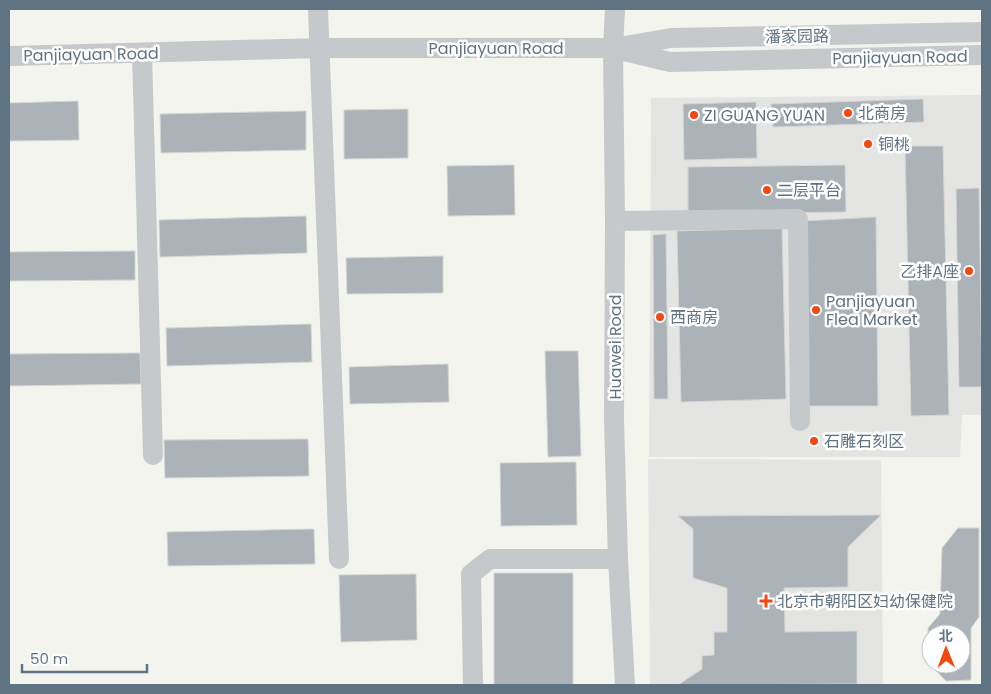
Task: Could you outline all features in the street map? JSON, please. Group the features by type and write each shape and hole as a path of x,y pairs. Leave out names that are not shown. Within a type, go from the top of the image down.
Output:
{"street":[{"path":"318,9 339,559"},
{"name":"Huawei Road","path":"615,9 613,48 615,221 614,420 624,685"},
{"name":"潘家园路","path":"613,48 671,38 982,32"},
{"name":"Panjiayuan Road","path":"9,56 320,48 613,48 670,62 982,55"},
{"path":"142,53 153,454"},
{"path":"615,221 798,219 800,421"},
{"path":"473,685 471,574 490,559 618,559"}],"shaded area":[{"name":"Panjiayuan Flea Market","path":"982,95 982,415 962,415 960,457 649,457 651,98"},
{"name":"北京市朝阳区妇幼保健院","path":"648,459 881,460 883,685 650,685"}],"building":[{"name":"北商房","path":"923,99 924,122 773,127 771,104"},
{"path":"78,101 79,140 9,141 9,103"},
{"path":"756,102 757,158 684,160 683,104"},
{"path":"408,109 408,158 344,159 344,110"},
{"path":"306,111 306,150 161,153 160,114"},
{"path":"905,146 943,146 949,415 911,416"},
{"path":"514,165 515,215 448,216 447,166"},
{"name":"二层平台","path":"845,165 846,212 688,214 688,167"},
{"name":"乙排A座","path":"979,188 982,387 959,387 956,189"},
{"path":"306,216 307,253 160,257 159,220"},
{"path":"876,217 878,406 806,406 804,221"},
{"path":"782,228 786,399 681,402 677,231"},
{"name":"西商房","path":"666,234 668,399 654,399 653,235"},
{"path":"135,251 135,280 9,281 9,252"},
{"path":"443,256 443,293 347,294 346,258"},
{"path":"311,324 312,362 167,366 166,328"},
{"path":"545,351 578,351 581,456 548,457"},
{"path":"140,353 141,384 9,386 9,354"},
{"path":"448,364 449,402 350,404 349,367"},
{"path":"308,439 309,476 165,478 164,440"},
{"path":"576,462 577,525 501,526 500,463"},
{"path":"881,515 848,547 848,587 784,588 785,632 857,631 857,684 678,685 702,669 702,656 714,655 714,632 727,632 727,588 693,578 693,529 678,516"},
{"path":"958,528 979,528 979,617 971,628 971,624 931,624 940,614 942,548"},
{"path":"314,529 315,564 168,566 167,532"},
{"path":"494,573 573,573 573,685 494,685"},
{"path":"416,574 417,640 341,642 339,575"},
{"path":"939,674 971,674 971,680 946,681"}],"place":[{"name":"北商房","path":"848,113"},
{"name":"ZI GUANG YUAN","path":"694,115"},
{"name":"铜桃","path":"868,144"},
{"name":"二层平台","path":"767,190"},
{"name":"乙排A座","path":"969,271"},
{"name":"Panjiayuan Flea Market","path":"816,310"},
{"name":"西商房","path":"660,317"},
{"name":"石雕石刻区","path":"814,441"},
{"name":"北京市朝阳区妇幼保健院","path":"766,601"}]}
